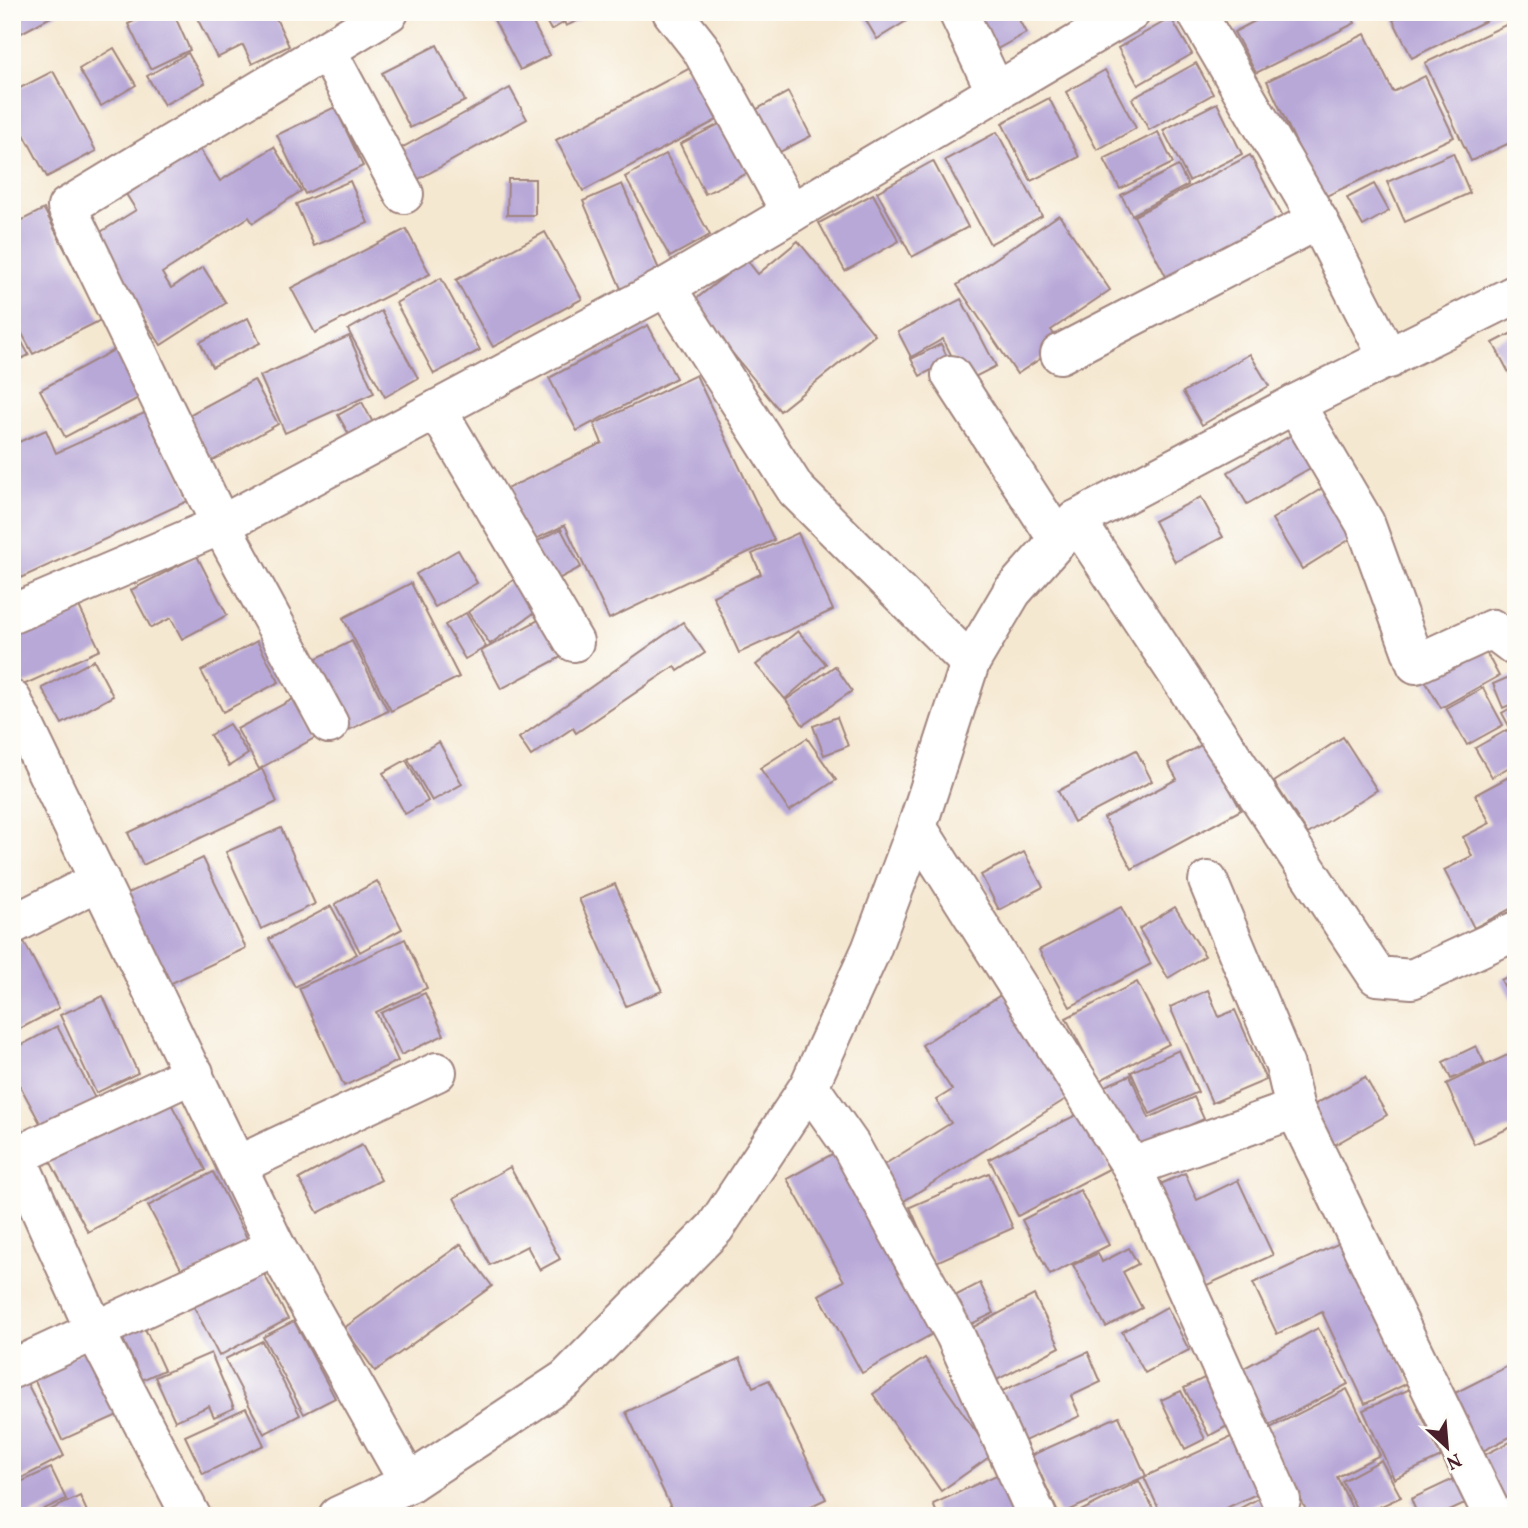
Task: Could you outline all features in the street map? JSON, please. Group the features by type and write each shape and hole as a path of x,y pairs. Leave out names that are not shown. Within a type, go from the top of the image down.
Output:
{"street":[{"path":"329,724 222,525 67,207 389,12"},
{"path":"672,12 701,50 791,213"},
{"path":"958,12 996,92"},
{"path":"12,614 222,525 666,287 1131,12"},
{"path":"1196,12 1318,220 1389,359"},
{"path":"327,51 404,194"},
{"path":"1060,354 1318,220"},
{"path":"666,287 796,490 970,663"},
{"path":"338,1516 409,1483 566,1379 715,1228 809,1086 871,950 917,827 970,663 1012,592 1067,530 1295,404 1516,295"},
{"path":"951,375 1067,530 1377,976 1412,979 1516,931"},
{"path":"1295,404 1365,523 1416,664 1492,629 1516,647"},
{"path":"437,410 574,642"},
{"path":"16,719 100,880 276,1247 409,1483"},
{"path":"917,827 1132,1167 1280,1500"},
{"path":"12,925 100,880"},
{"path":"1208,881 1285,1066 1295,1109 1493,1516"},
{"path":"238,1165 437,1072"},
{"path":"191,1516 95,1331 13,1154 194,1073"},
{"path":"809,1086 851,1146 955,1335 1037,1516"},
{"path":"1132,1167 1295,1109"},
{"path":"12,1369 276,1247"}],"building":[{"path":"12,12 60,12 12,38"},
{"path":"153,12 173,12 190,50 150,69 128,24"},
{"path":"194,12 273,12 289,46 252,64 243,45 217,58"},
{"path":"490,12 527,12 550,55 520,70"},
{"path":"541,12 557,12 563,23 551,30"},
{"path":"560,12 597,12 566,26"},
{"path":"861,12 903,12 908,20 877,39"},
{"path":"968,12 1015,12 1026,33 990,53"},
{"path":"1272,12 1350,12 1355,23 1256,73 1234,32"},
{"path":"1409,12 1503,12 1412,58 1393,20"},
{"path":"1171,18 1192,54 1138,85 1118,48"},
{"path":"1514,21 1516,140 1471,161 1425,63"},
{"path":"1365,34 1393,92 1425,76 1454,137 1322,198 1267,81"},
{"path":"437,45 465,101 410,128 382,73"},
{"path":"114,48 136,85 101,106 79,69"},
{"path":"188,53 205,83 164,105 147,76"},
{"path":"1196,63 1213,94 1149,130 1132,99"},
{"path":"690,68 717,120 583,191 556,140"},
{"path":"1105,70 1136,128 1097,150 1066,92"},
{"path":"53,71 96,151 47,177 12,112 12,92"},
{"path":"510,88 527,119 415,181 398,150"},
{"path":"788,92 811,136 772,156 750,113"},
{"path":"1049,98 1079,157 1031,181 1002,123"},
{"path":"1217,103 1242,154 1189,181 1163,130"},
{"path":"335,107 363,166 305,194 277,135"},
{"path":"723,122 748,173 705,194 680,144"},
{"path":"997,132 1042,216 990,244 945,160"},
{"path":"1158,132 1173,163 1120,189 1104,159"},
{"path":"194,140 220,181 274,147 301,191 253,223 249,217 162,273 171,288 203,267 226,303 161,345 91,238 136,210 121,186"},
{"path":"1453,153 1470,193 1405,222 1387,182"},
{"path":"666,154 710,235 670,257 625,177"},
{"path":"1250,155 1285,221 1169,282 1134,216"},
{"path":"933,161 968,227 912,257 877,192"},
{"path":"1178,166 1188,185 1132,215 1121,195"},
{"path":"508,179 535,179 535,215 507,215"},
{"path":"350,181 368,223 314,246 296,204"},
{"path":"622,184 661,274 622,291 583,201"},
{"path":"1374,184 1389,211 1363,226 1347,198"},
{"path":"873,194 899,241 845,271 819,223"},
{"path":"44,209 101,320 33,354 12,315 12,225"},
{"path":"1059,215 1110,290 1051,330 1061,345 1017,374 957,285"},
{"path":"406,229 430,274 315,333 291,288"},
{"path":"545,232 582,299 493,347 456,280"},
{"path":"798,241 875,335 780,411 691,303 746,259 758,274"},
{"path":"441,278 480,350 434,374 396,303"},
{"path":"961,299 996,366 965,382 943,339 911,357 898,332"},
{"path":"381,311 418,378 385,397 348,330"},
{"path":"248,318 260,343 212,367 200,342"},
{"path":"12,324 29,355 12,363"},
{"path":"648,325 676,378 577,431 549,378"},
{"path":"1516,331 1516,386 1493,343"},
{"path":"349,336 374,393 285,433 260,376"},
{"path":"941,344 949,361 920,376 911,359"},
{"path":"123,345 148,393 65,437 40,390"},
{"path":"1250,354 1269,386 1202,425 1183,392"},
{"path":"696,375 774,540 609,619 565,525 525,544 500,492 602,443 594,424"},
{"path":"254,380 278,424 212,461 187,416"},
{"path":"362,402 379,434 356,447 338,415"},
{"path":"151,410 192,499 12,582 12,445 46,430 56,453"},
{"path":"1295,433 1314,466 1247,504 1228,472"},
{"path":"1329,484 1360,533 1302,569 1272,519"},
{"path":"1201,497 1223,537 1175,562 1154,521"},
{"path":"561,529 581,567 551,583 532,544"},
{"path":"798,533 833,610 739,653 713,596 761,574 752,554"},
{"path":"458,550 477,583 435,607 416,574"},
{"path":"197,556 227,615 182,639 171,618 151,628 131,590"},
{"path":"519,576 541,608 490,644 468,612"},
{"path":"411,583 459,677 391,711 343,618"},
{"path":"77,602 100,650 21,686 12,666 12,632"},
{"path":"466,613 486,647 465,659 445,625"},
{"path":"542,618 563,656 501,689 481,651"},
{"path":"683,622 705,653 678,671 675,666 576,733 573,728 531,756 519,738"},
{"path":"798,631 826,664 785,699 756,665"},
{"path":"257,641 279,682 223,712 201,671"},
{"path":"352,641 388,711 349,730 313,660"},
{"path":"1480,641 1499,676 1441,708 1421,674"},
{"path":"94,660 113,696 62,724 42,688"},
{"path":"835,666 852,691 803,725 786,700"},
{"path":"1516,674 1516,702 1503,708 1493,684"},
{"path":"1483,688 1503,725 1467,745 1446,708"},
{"path":"295,698 316,737 259,769 237,729"},
{"path":"1516,705 1516,739 1502,713"},
{"path":"837,717 848,746 824,755 813,726"},
{"path":"229,724 248,754 229,766 210,735"},
{"path":"1507,730 1516,746 1516,763 1492,777 1475,748"},
{"path":"1343,737 1377,790 1308,834 1274,782"},
{"path":"807,738 836,780 789,811 760,768"},
{"path":"439,742 462,784 432,801 408,759"},
{"path":"1205,743 1241,810 1132,869 1104,818 1177,779 1168,763"},
{"path":"1136,750 1152,781 1074,822 1058,791"},
{"path":"406,760 428,801 405,814 383,773"},
{"path":"262,769 277,802 143,865 128,833"},
{"path":"1516,773 1516,906 1474,928 1444,870 1472,856 1463,837 1490,823 1475,795"},
{"path":"281,828 315,904 261,929 226,852"},
{"path":"1024,852 1043,887 999,910 981,875"},
{"path":"203,858 246,948 161,988 118,898"},
{"path":"377,881 402,929 360,952 335,904"},
{"path":"615,884 662,991 626,1006 579,899"},
{"path":"331,906 357,954 295,987 269,939"},
{"path":"1121,907 1151,964 1070,1007 1039,950"},
{"path":"1175,907 1205,956 1168,978 1139,929"},
{"path":"405,939 427,988 376,1012 398,1061 344,1086 299,988"},
{"path":"23,940 59,1008 12,1033 12,946"},
{"path":"1516,972 1516,1008 1501,980"},
{"path":"1137,982 1169,1044 1099,1081 1066,1018"},
{"path":"1208,990 1219,1017 1235,1010 1266,1080 1212,1103 1170,1007"},
{"path":"425,993 444,1035 401,1055 381,1013"},
{"path":"1004,993 1069,1097 899,1204 877,1169 951,1123 936,1100 952,1090 922,1045"},
{"path":"103,996 138,1073 96,1093 60,1015"},
{"path":"57,1026 99,1106 46,1134 12,1071 12,1050"},
{"path":"1476,1046 1485,1064 1451,1079 1443,1062"},
{"path":"1179,1050 1198,1092 1150,1114 1131,1072"},
{"path":"1516,1051 1516,1125 1474,1144 1446,1084"},
{"path":"1130,1075 1149,1118 1194,1097 1204,1119 1129,1153 1100,1088"},
{"path":"1365,1077 1387,1115 1329,1148 1308,1108"},
{"path":"167,1096 206,1170 88,1232 49,1159"},
{"path":"1080,1113 1109,1169 1018,1216 989,1159"},
{"path":"362,1145 381,1180 318,1213 299,1179"},
{"path":"834,1153 934,1333 862,1373 819,1295 844,1281 787,1179"},
{"path":"510,1167 560,1259 540,1270 527,1246 490,1265 454,1198"},
{"path":"213,1172 250,1244 186,1278 148,1206"},
{"path":"989,1173 1013,1228 934,1263 910,1207"},
{"path":"1185,1173 1197,1200 1238,1180 1273,1255 1196,1290 1143,1192"},
{"path":"1080,1190 1109,1245 1050,1275 1022,1220"},
{"path":"1344,1241 1410,1382 1365,1404 1322,1312 1277,1334 1253,1283"},
{"path":"461,1244 492,1286 375,1371 344,1328"},
{"path":"1129,1248 1138,1264 1123,1272 1142,1308 1106,1327 1073,1265 1098,1253 1102,1262"},
{"path":"262,1270 288,1319 219,1356 193,1305"},
{"path":"980,1283 994,1313 965,1327 951,1298"},
{"path":"1034,1295 1060,1347 991,1383 964,1332"},
{"path":"1167,1307 1189,1350 1145,1373 1122,1332"},
{"path":"294,1321 335,1398 304,1414 263,1337"},
{"path":"142,1322 164,1370 142,1380 120,1333"},
{"path":"1318,1328 1348,1384 1262,1429 1233,1374"},
{"path":"262,1341 300,1415 264,1434 225,1359"},
{"path":"90,1348 120,1414 62,1440 32,1375"},
{"path":"1088,1352 1101,1382 1071,1396 1080,1416 1022,1442 1000,1392"},
{"path":"211,1353 234,1408 214,1417 209,1406 175,1421 155,1377"},
{"path":"740,1358 753,1387 769,1380 826,1499 790,1516 675,1516 626,1412"},
{"path":"925,1358 992,1455 941,1491 873,1394"},
{"path":"1510,1365 1516,1376 1516,1434 1479,1453 1449,1396"},
{"path":"24,1377 64,1456 12,1483 12,1383"},
{"path":"1204,1378 1229,1425 1209,1436 1184,1388"},
{"path":"1347,1389 1380,1455 1337,1477 1356,1516 1309,1516 1266,1430"},
{"path":"1410,1389 1441,1457 1394,1479 1363,1410"},
{"path":"1181,1391 1205,1439 1185,1449 1161,1400"},
{"path":"246,1408 264,1445 203,1474 185,1436"},
{"path":"1119,1416 1146,1476 1059,1515 1032,1455"},
{"path":"1235,1435 1261,1492 1209,1516 1162,1516 1144,1477"},
{"path":"1516,1439 1516,1509 1510,1511 1482,1456"},
{"path":"1381,1460 1401,1497 1360,1516 1342,1481"},
{"path":"51,1468 66,1499 29,1516 19,1516 12,1502 12,1486"},
{"path":"1003,1472 1024,1516 938,1516 933,1504"},
{"path":"1462,1475 1473,1500 1439,1516 1418,1516 1411,1499"},
{"path":"1139,1481 1157,1516 1071,1516"},
{"path":"1265,1495 1276,1516 1225,1516"},
{"path":"80,1496 89,1516 37,1516"}]}
